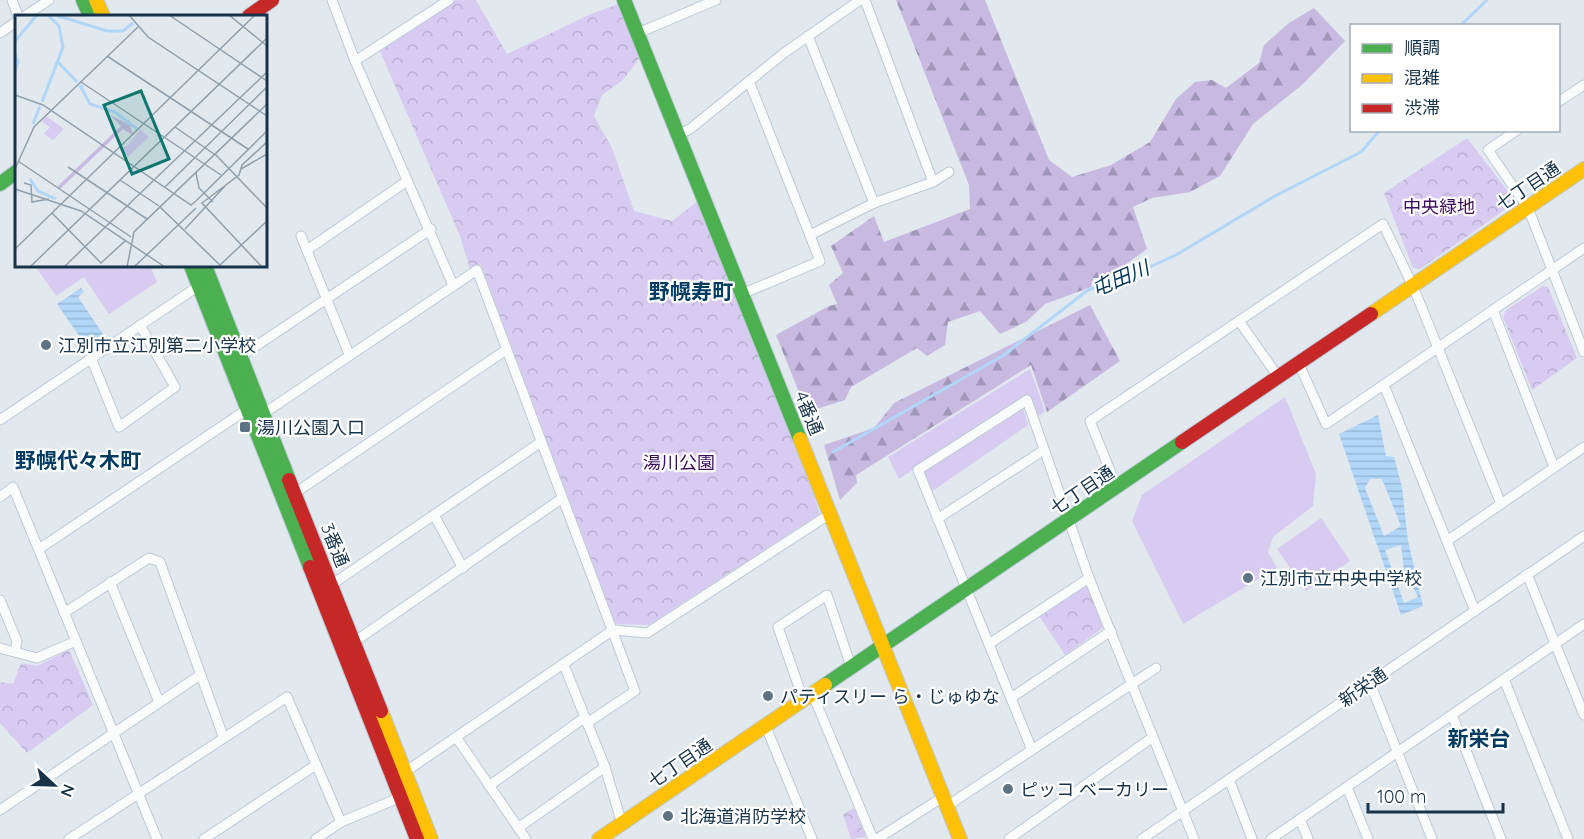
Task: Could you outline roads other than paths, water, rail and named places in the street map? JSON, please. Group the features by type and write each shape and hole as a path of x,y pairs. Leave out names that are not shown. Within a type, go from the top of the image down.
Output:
{"street":[{"path":"12,0 18,15"},
{"path":"27,15 50,0"},
{"path":"83,0 90,15"},
{"path":"96,0 103,15"},
{"path":"250,15 272,0"},
{"path":"332,0 355,61 453,285"},
{"path":"355,61 449,0"},
{"name":"4番通","path":"624,0 960,839"},
{"path":"638,33 716,0"},
{"path":"678,135 690,129 808,36 861,0"},
{"path":"865,0 933,182"},
{"path":"0,33 15,23"},
{"path":"808,36 874,203"},
{"path":"742,294 820,261 749,81"},
{"path":"1560,101 1584,85"},
{"path":"1514,132 1488,150 1527,208 1584,351"},
{"name":"七丁目通","path":"599,839 884,648 1584,169"},
{"path":"810,236 874,203 933,182 949,172"},
{"path":"0,184 15,173"},
{"path":"307,250 407,181"},
{"path":"1118,488 1090,422 1383,224 1413,286 1500,504"},
{"path":"235,360 430,229"},
{"path":"301,236 349,354"},
{"path":"1299,364 1326,424 1584,248"},
{"name":"3番通","path":"192,267 205,282 235,360 248,415 348,646 399,776 431,839"},
{"name":"3番通","path":"205,267 205,282"},
{"path":"39,549 248,415 349,354 477,270 561,499 635,691 585,720 489,786"},
{"path":"0,420 205,282"},
{"path":"1493,310 1554,467"},
{"path":"1239,321 1279,378"},
{"path":"91,358 119,428 175,387 140,325"},
{"path":"295,493 506,350"},
{"name":"3番通","path":"235,360 262,408 331,585 348,646"},
{"path":"1383,385 1475,610"},
{"path":"1032,750 918,470 1027,400 1089,578 1194,839"},
{"path":"331,585 541,442"},
{"path":"1447,541 1584,447"},
{"path":"937,519 1044,450"},
{"path":"0,497 13,487 157,839"},
{"path":"348,646 561,499"},
{"path":"399,776 613,630 647,633 830,514"},
{"path":"434,515 463,568"},
{"name":"新栄通","path":"1142,839 1584,536"},
{"path":"64,613 149,558 160,562 223,736"},
{"path":"1527,574 1584,715"},
{"path":"989,644 1089,578"},
{"path":"110,582 159,702"},
{"path":"852,669 827,595 778,627 873,839"},
{"path":"0,600 17,641 15,652"},
{"path":"1271,839 1584,624"},
{"path":"1011,698 1111,631"},
{"path":"0,648 37,658 76,641"},
{"path":"564,665 605,766 622,824"},
{"path":"878,839 1032,750 1156,668"},
{"path":"0,810 200,675"},
{"path":"1504,679 1568,839"},
{"path":"1370,683 1432,839"},
{"path":"69,839 223,736 287,697 341,822"},
{"path":"1452,715 1501,839"},
{"path":"766,727 812,839"},
{"path":"456,737 526,839"},
{"path":"1008,839 1153,738"},
{"path":"204,839 316,765"},
{"path":"518,828 605,766"},
{"name":"3番通","path":"399,776 401,797 417,839"},
{"path":"1229,779 1252,839"},
{"path":"1347,787 1368,839"},
{"path":"316,839 341,822 401,797"},
{"path":"1300,819 1308,839"}],"water":[{"path":"81,288 84,292 78,297 103,334 86,346 57,304"},
{"path":"1378,415 1386,456 1394,457 1402,487 1408,541 1423,606 1401,615 1339,434","holes":["1370,479 1382,479 1401,526 1384,536 1365,488","1401,545 1404,570 1418,597 1404,603 1385,550"]}],"waterway":[{"name":"屯田川","path":"1462,24 1487,0"},
{"name":"屯田川","path":"833,452 1004,355 1088,290 1132,275 1176,255 1275,196 1361,152 1378,132"}],"place":[{"name":"江別市立江別第二小学校","path":"46,345"},
{"name":"湯川公園入口","path":"245,427"},
{"name":"江別市立中央中学校","path":"1248,578"},
{"name":"パティスリー ら・じゅゆな","path":"768,696"},
{"name":"ピッコ ベーカリー","path":"1008,789"},
{"name":"北海道消防学校","path":"668,816"}],"district":[{"name":"野幌寿町","path":"691,291"},
{"name":"野幌代々木町","path":"78,460"},
{"name":"新栄台","path":"1479,738"}],"park label":[{"name":"中央緑地","path":"1439,206"},
{"name":"湯川公園","path":"679,462"}]}
